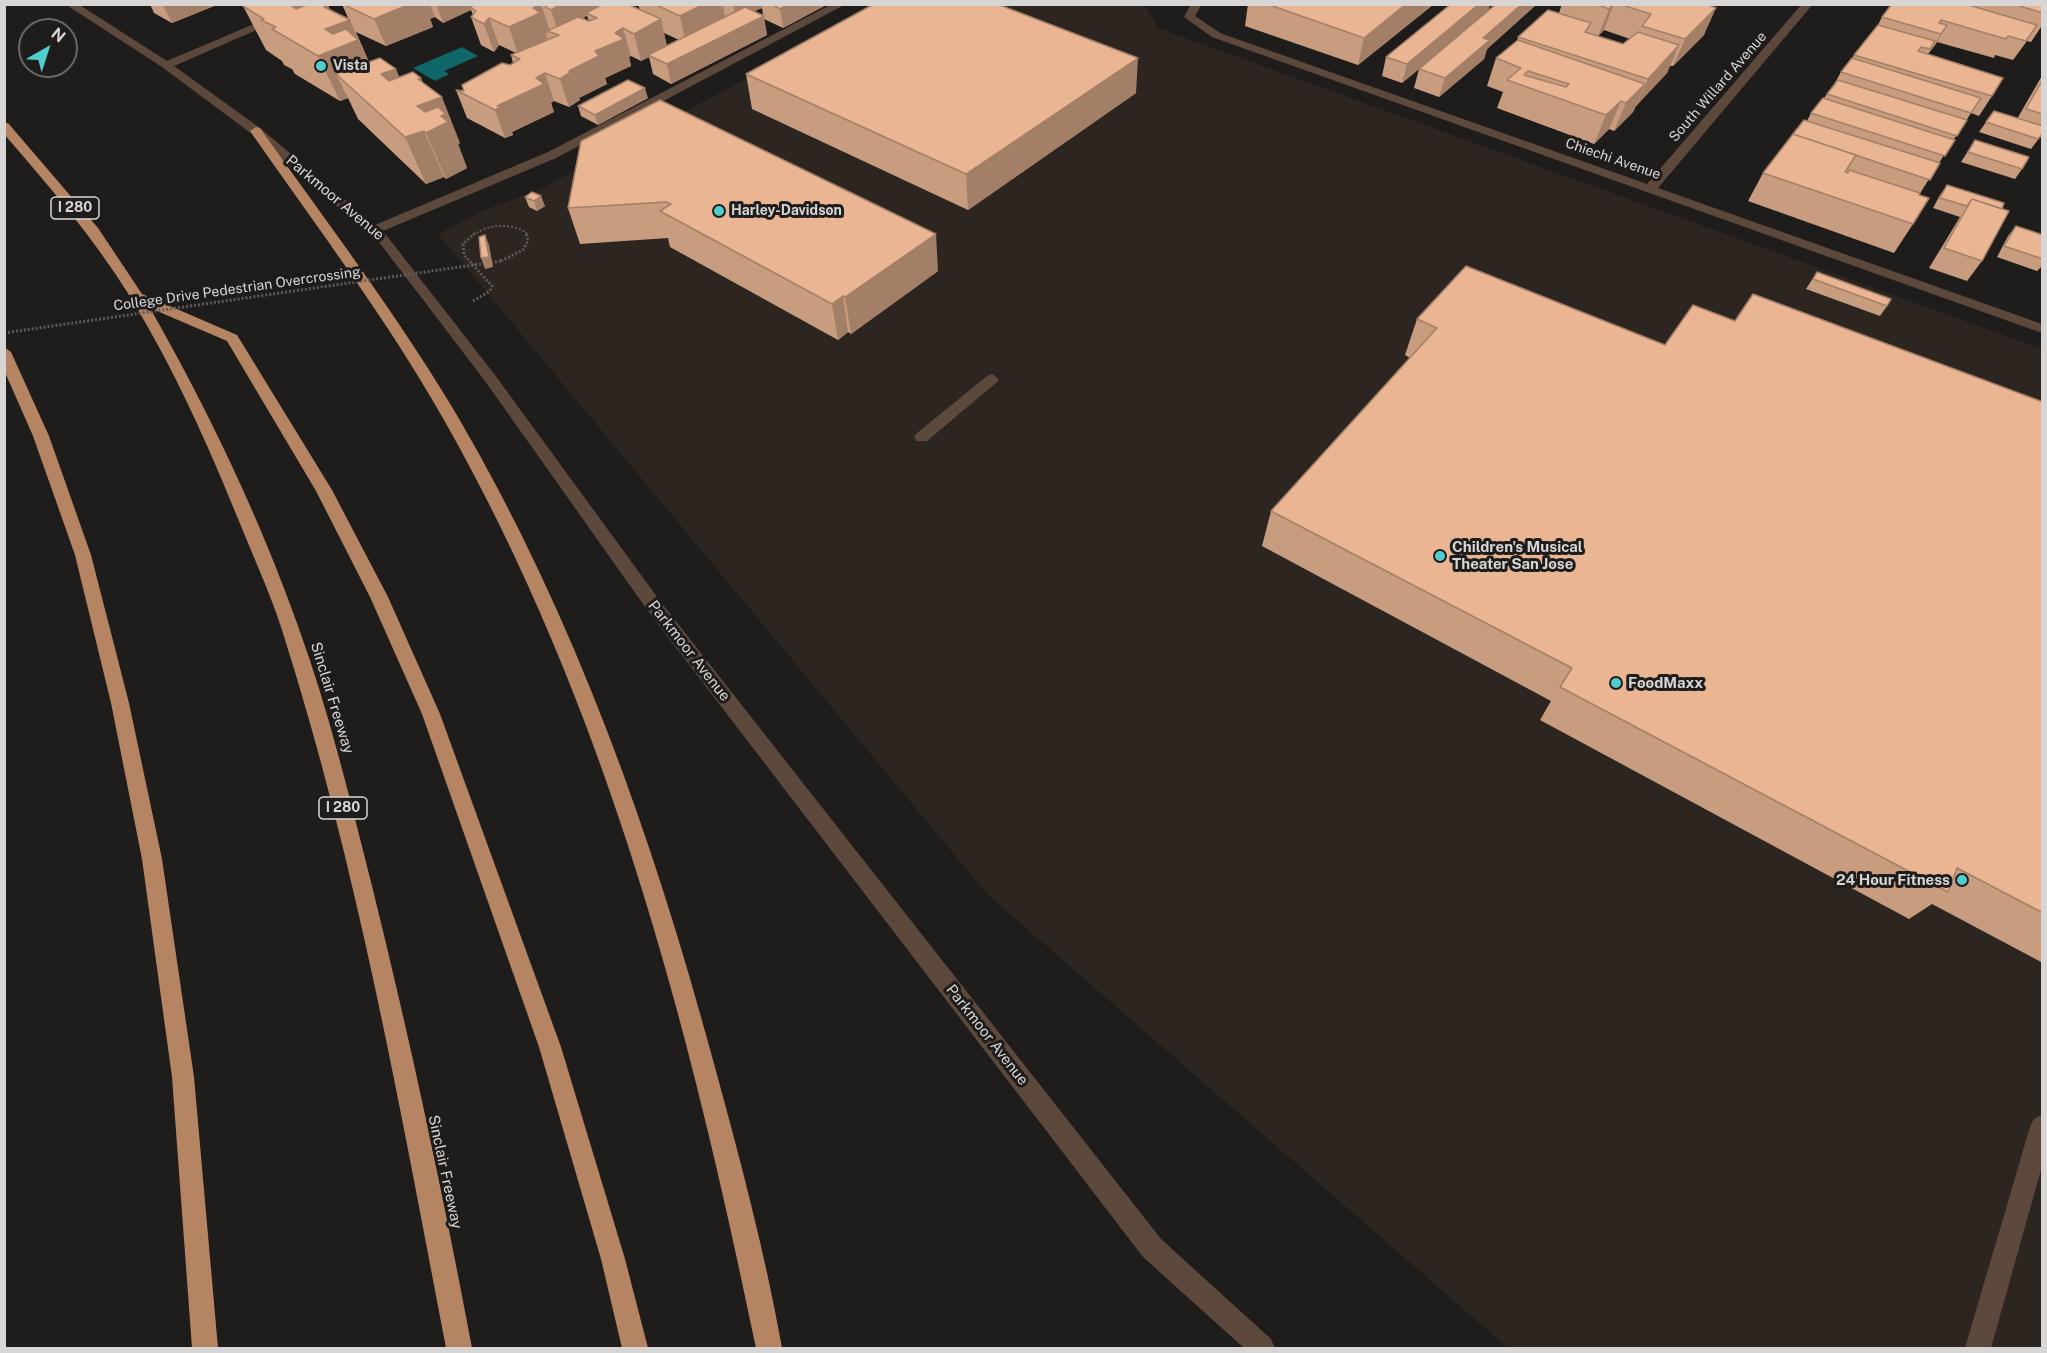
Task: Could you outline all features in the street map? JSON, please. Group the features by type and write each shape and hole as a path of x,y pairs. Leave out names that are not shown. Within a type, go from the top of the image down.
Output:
{"highway":[{"name":"Sinclair Freeway","path":"4,126 93,231 137,297 187,386 231,481 297,650 337,784 386,984 439,1236 459,1348"},
{"path":"256,131 413,357 452,420 531,573 574,671 619,791 667,933 711,1090 769,1348"},
{"path":"137,297 232,338 324,490 379,597 431,714 550,1047 613,1259 635,1348"},
{"path":"4,352 41,436 82,555 120,703 152,859 183,1077 206,1348"}],"street":[{"name":"Parkmoor Avenue","path":"70,4 166,65 256,131 384,238 490,378 654,606 1152,1248 1262,1348"},
{"path":"166,65 311,4"},
{"path":"374,230 552,155 841,4"},
{"name":"Chiechi Avenue","path":"1197,4 1189,16 1216,35 2043,329"},
{"name":"South Willard Avenue","path":"1651,188 1808,4"},
{"path":"922,437 992,379"},
{"path":"1978,1348 2043,1127"}],"path":[{"name":"College Drive Pedestrian Overcrossing","path":"4,333 99,320 359,282 466,266 477,264 489,262 501,261 523,250 528,241 526,232 516,226 489,226 471,234 463,244 464,255 471,263 478,270 492,286 490,291 479,298"}],"shaded area":[{"path":"883,5 1145,5 1158,28 2042,349 2042,1348 1508,1348 988,895 438,234 484,210 537,191"}],"water":[{"path":"462,47 478,56 444,71 449,74 435,81 413,68"}],"building":[{"path":"246,4 289,4 296,9 309,4 327,4 324,7 350,20 325,29 333,34 346,29 358,40 318,56 272,29 276,27 261,20 264,19 243,6"},
{"path":"342,4 410,4 374,19"},
{"path":"476,4 541,4 533,8 540,13 509,27 489,18 484,24 471,17 476,11 470,7"},
{"path":"542,4 561,4 551,10"},
{"path":"603,4 627,4 661,19 634,34 623,28 615,33 624,39 595,51 599,56 569,71 571,72 560,79 545,73 536,78 544,84 497,106 502,106 495,110 456,90 464,91 462,85 502,63 510,65 520,59 511,55 559,35 547,31 578,17 589,21 597,18 586,13"},
{"path":"654,4 704,4 680,16"},
{"path":"771,4 788,4 780,9"},
{"path":"874,4 997,4 1138,58 966,174 746,74"},
{"path":"1267,4 1406,4 1364,38"},
{"path":"1451,4 1479,4 1407,64 1386,57"},
{"path":"1496,4 1522,4 1483,38 1490,40 1445,78 1419,69"},
{"path":"1596,4 1613,4 1609,9"},
{"path":"1619,4 1706,4 1716,8 1685,39 1642,26 1651,14"},
{"path":"1892,4 1965,4 2037,25 2026,41 2008,36 2006,39 1941,20 1939,23 1947,25 1941,34 1882,17"},
{"path":"2013,4 2043,4 2043,13"},
{"path":"745,7 764,16 667,64 648,55"},
{"path":"1548,10 1591,23 1585,32 1623,44 1638,32 1679,45 1648,79 1518,37"},
{"path":"1878,25 1935,41 1930,49 1921,47 1918,51 2003,78 1992,96 1854,55"},
{"path":"1518,40 1645,84 1626,103 1621,101 1606,115 1507,80 1521,68 1496,58","holes":["1528,71 1569,84 1566,87 1524,75"]},
{"path":"380,58 396,69 381,74 389,81 413,72 421,78 418,79 442,97 417,106 425,112 438,107 446,114 441,116 448,122 426,133 424,131 405,137 336,74"},
{"path":"1852,58 1981,98 1971,113 1841,72"},
{"path":"2043,79 2043,114 2026,109"},
{"path":"628,80 645,88 595,115 578,106"},
{"path":"1838,80 1967,120 1957,136 1827,94"},
{"path":"1823,98 1955,140 1945,156 1811,113"},
{"path":"660,100 936,234 832,304 660,211 671,204 666,202 568,208 581,141"},
{"path":"1994,111 2043,126 2043,133 2038,139 1986,122"},
{"path":"1804,120 1940,163 1930,180 1793,134"},
{"path":"1793,134 1856,155 1845,172 1848,173 1849,170 1929,198 1913,224 1763,173"},
{"path":"1975,140 2029,157 2022,169 1968,152"},
{"path":"1947,185 2004,203 2002,209 1972,199 1967,206 1940,198"},
{"path":"532,192 541,196 534,201 525,197"},
{"path":"1972,199 2009,211 1982,261 1944,248"},
{"path":"2016,226 2043,235 2043,259 2004,246"},
{"path":"485,235 489,257 481,258 479,237"},
{"path":"1466,266 1665,345 1693,305 1735,321 1753,294 2043,402 2043,913 1957,868 1948,892 1560,687 1572,668 1271,511 1437,328 1417,319"},
{"path":"1817,272 1891,299 1887,306 1813,279"}],"place":[{"name":"Vista","path":"321,66"},
{"name":"Harley-Davidson","path":"719,211"},
{"name":"Children's Musical Theater San Jose","path":"1440,556"},
{"name":"FoodMaxx","path":"1616,683"},
{"name":"24 Hour Fitness","path":"1962,880"}]}
